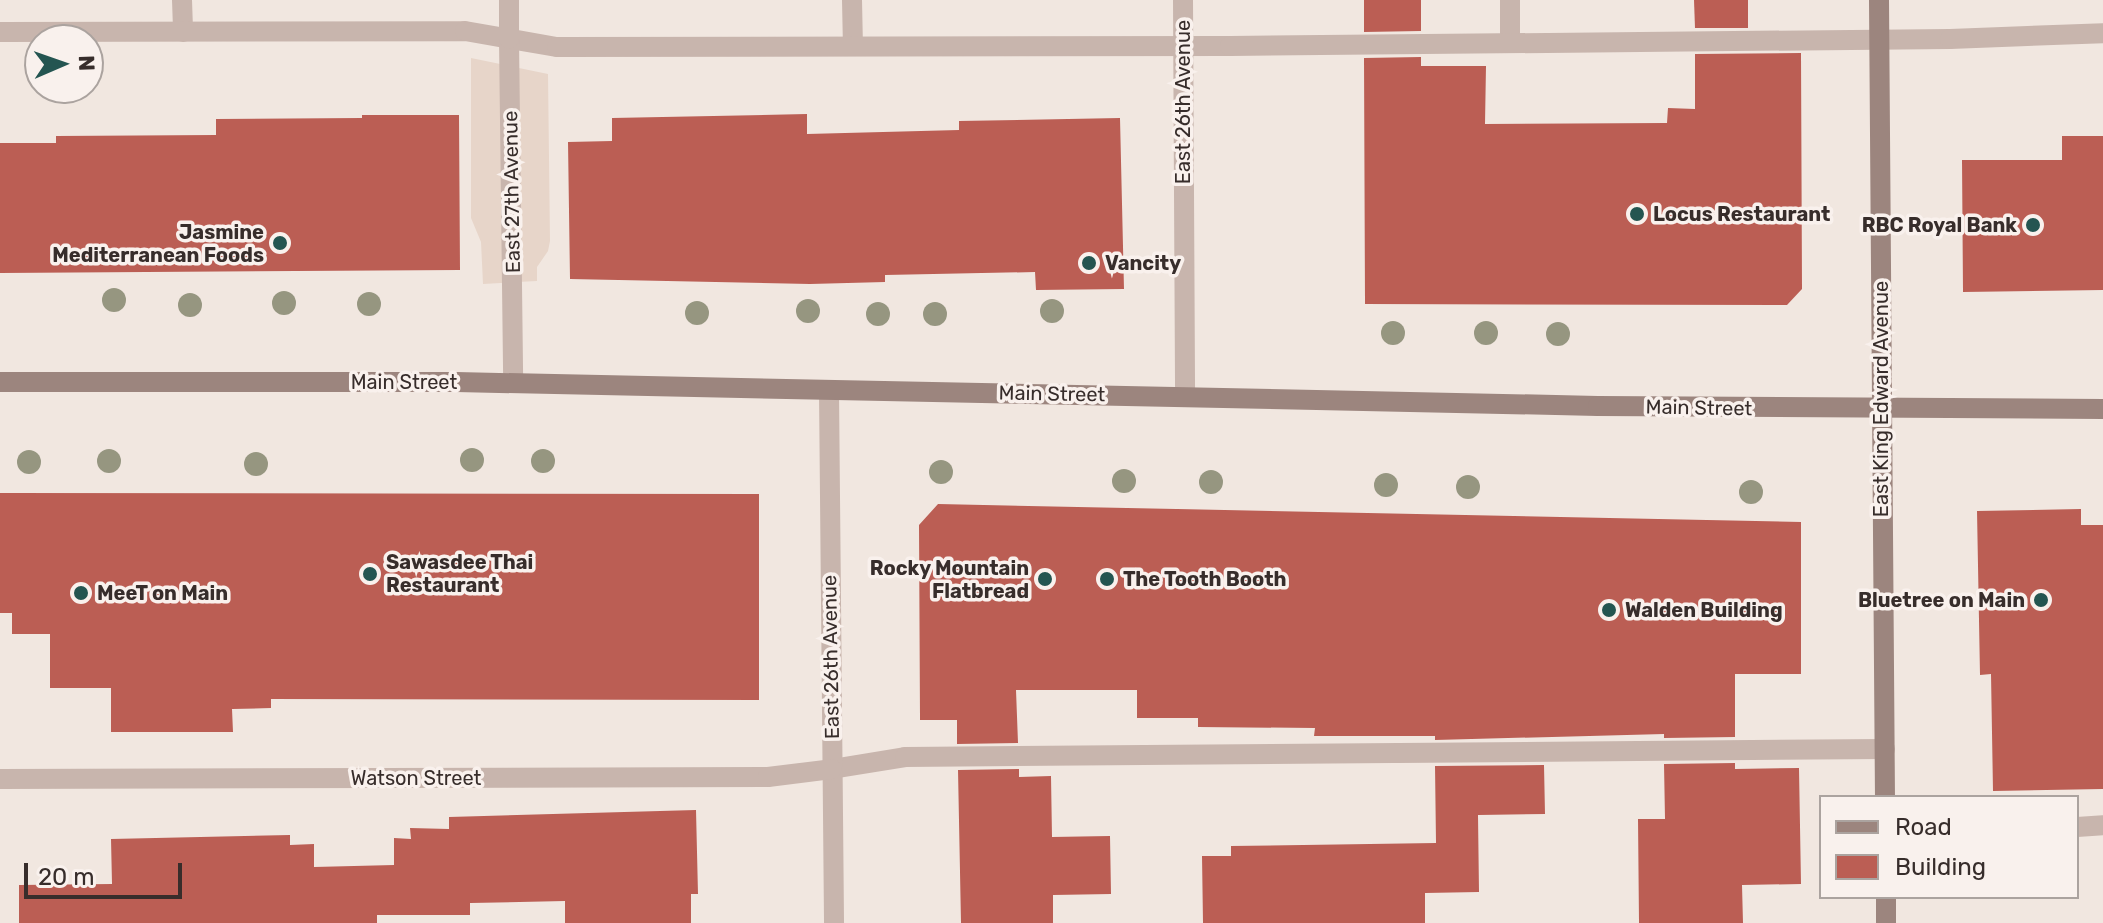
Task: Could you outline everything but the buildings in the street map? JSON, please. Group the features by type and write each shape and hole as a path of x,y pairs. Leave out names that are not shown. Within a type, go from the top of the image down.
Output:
{"main road":[{"name":"East King Edward Avenue","path":"1879,0 1885,795"},
{"name":"Main Street","path":"0,382 513,383 1881,410 2103,409"},
{"path":"1886,899 1886,923"}],"street":[{"path":"182,0 183,32"},
{"name":"East 27th Avenue","path":"509,0 513,383"},
{"path":"852,0 853,46"},
{"name":"East 26th Avenue","path":"1183,0 1185,397"},
{"path":"1510,0 1510,43"},
{"path":"0,32 465,31 557,47 1183,46 1880,39 2103,33"},
{"name":"East 26th Avenue","path":"829,390 834,923"},
{"name":"Watson Street","path":"0,779 768,777 905,757 1885,749"},
{"path":"2079,827 2103,825"}],"shaded area":[{"path":"471,58 548,74 550,241 548,251 537,267 537,281 483,284 481,242 471,218"}],"place":[{"name":"Locus Restaurant","path":"1637,214"},
{"name":"RBC Royal Bank","path":"2033,225"},
{"name":"Jasmine Mediterranean Foods","path":"280,243"},
{"name":"Vancity","path":"1089,263"},
{"name":"Sawasdee Thai Restaurant","path":"370,574"},
{"name":"Rocky Mountain Flatbread","path":"1045,579"},
{"name":"The Tooth Booth","path":"1107,579"},
{"name":"MeeT on Main","path":"81,593"},
{"name":"Bluetree on Main","path":"2041,600"},
{"name":"Walden Building","path":"1609,610"}]}
